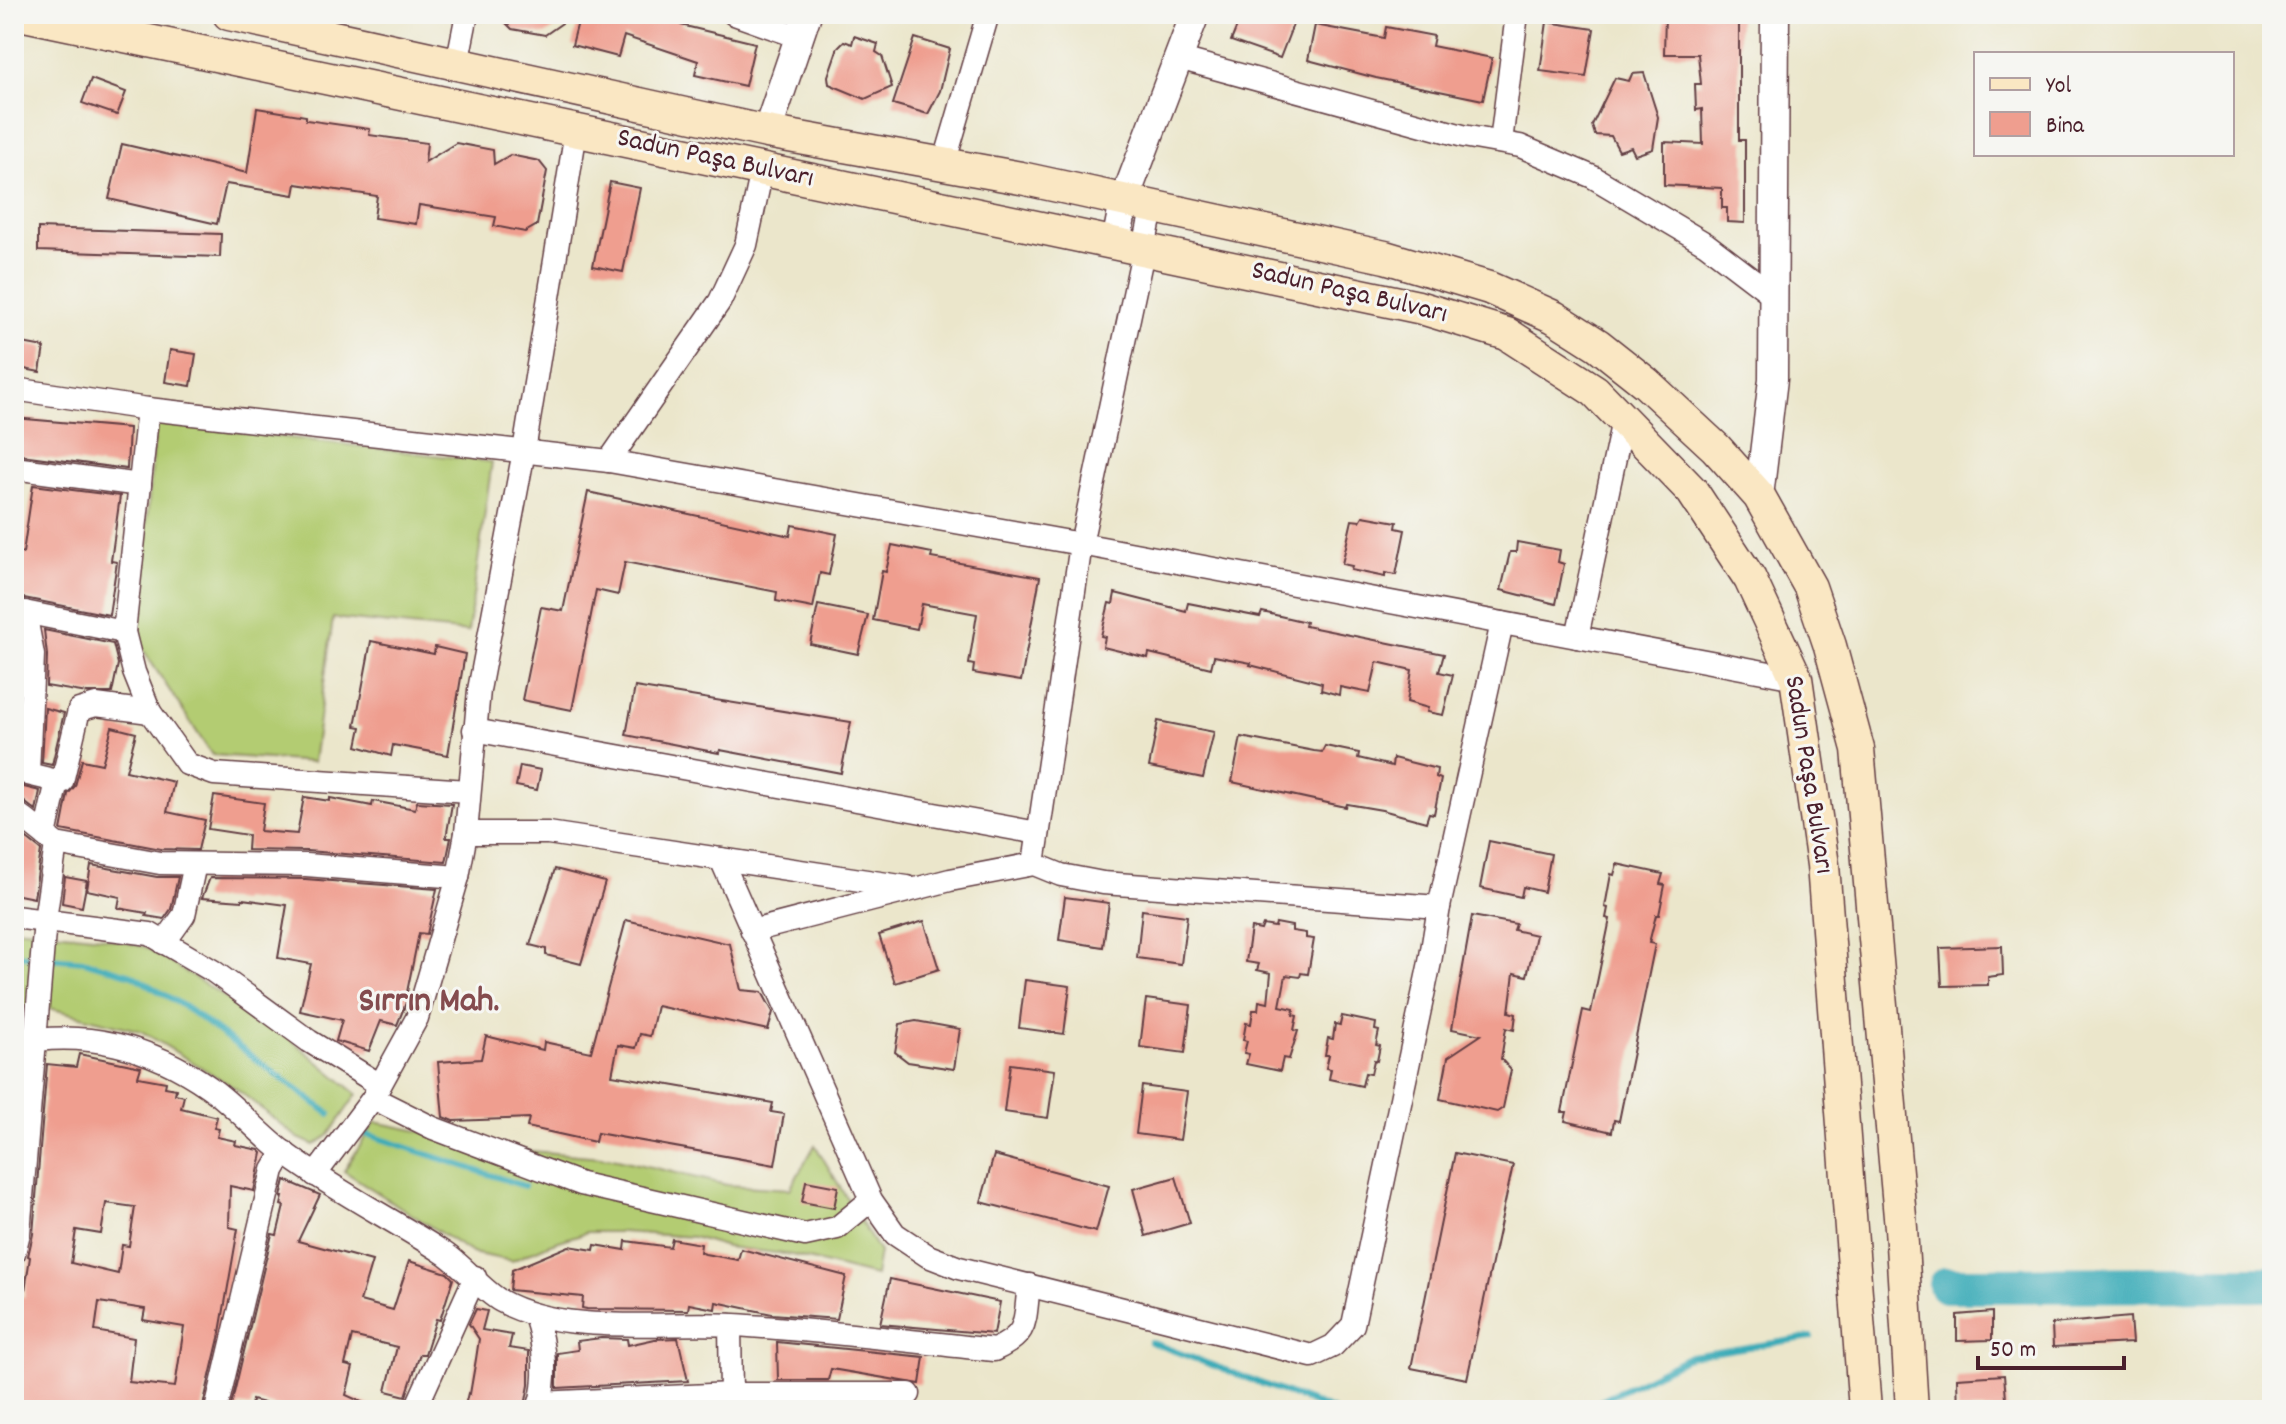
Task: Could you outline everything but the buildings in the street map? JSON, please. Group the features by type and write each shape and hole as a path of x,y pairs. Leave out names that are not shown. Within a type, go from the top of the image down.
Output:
{"main road":[{"name":"Sadun Paşa Bulvarı","path":"20,14 1403,304 1507,334 1595,391 1692,491 1750,579 1796,678 1823,865 1865,1410"},
{"name":"Sadun Paşa Bulvarı","path":"247,16 767,132 1021,178 1385,257 1489,288 1554,317 1598,345 1646,383 1716,448 1759,496 1810,587 1830,646 1858,749 1900,1213 1912,1410"}],"street":[{"path":"457,64 467,14"},
{"path":"734,14 803,25 767,132"},
{"path":"944,164 988,14"},
{"path":"1034,864 1129,246 1178,58 1195,14"},
{"path":"1501,142 1517,14"},
{"path":"1759,496 1773,379 1775,14"},
{"path":"1178,58 1463,136 1520,146 1593,177 1706,244 1773,295"},
{"path":"315,1175 377,1092 417,1018 458,877 466,833 479,690 524,451 576,131"},
{"path":"609,461 720,301 746,245 762,170"},
{"path":"14,389 148,409 609,461 1081,544 1796,678"},
{"path":"148,409 124,632 134,672 150,712 187,764 214,774 468,791"},
{"path":"1577,637 1623,420"},
{"path":"14,468 140,485"},
{"path":"124,632 20,611 33,655 28,774 62,782 79,710 96,705 150,712"},
{"path":"721,859 871,1200 895,1234 928,1256 959,1268 1312,1356 1333,1346 1353,1325 1439,907 1502,623"},
{"path":"474,730 1038,833"},
{"path":"14,1253 19,1233 25,1041 39,989 57,781"},
{"path":"14,811 51,839 160,863 320,866 458,877"},
{"path":"466,833 548,833 916,888"},
{"path":"164,943 184,915 195,864"},
{"path":"752,931 916,888 1034,864 1061,875 1103,883 1439,907"},
{"path":"14,917 150,934 213,971 377,1092 433,1128 581,1184 805,1235 837,1228 871,1200"},
{"path":"25,1041 58,1037 114,1044 165,1062 208,1087 315,1175 444,1253 499,1300 535,1316 573,1322 793,1329 994,1350 1013,1342 1023,1328 1029,1285"},
{"path":"216,1410 273,1170 284,1152"},
{"path":"415,1410 475,1277"},
{"path":"535,1316 544,1359 539,1406 909,1394"},
{"path":"730,1325 730,1402"}],"green space":[{"path":"156,422 492,462 468,632 333,618 313,762 212,755 136,639"},
{"path":"14,928 102,937 145,947 287,1036 357,1094 328,1136 314,1145 298,1138 237,1089 141,1031 49,1008 14,1009"},
{"path":"375,1122 507,1149 613,1158 727,1185 790,1189 815,1145 879,1252 875,1276 792,1255 727,1247 693,1237 621,1232 587,1232 512,1261 472,1253 344,1171"}],"waterway":[{"path":"14,955 84,961 132,975 185,1007 330,1114"},
{"path":"366,1134 524,1186"},
{"path":"1946,1285 2272,1284"},
{"path":"1583,1410 1691,1356 1811,1337"},
{"path":"1150,1342 1332,1410"}],"district":[{"name":"Sırrın Mah.","path":"429,1003"}]}
